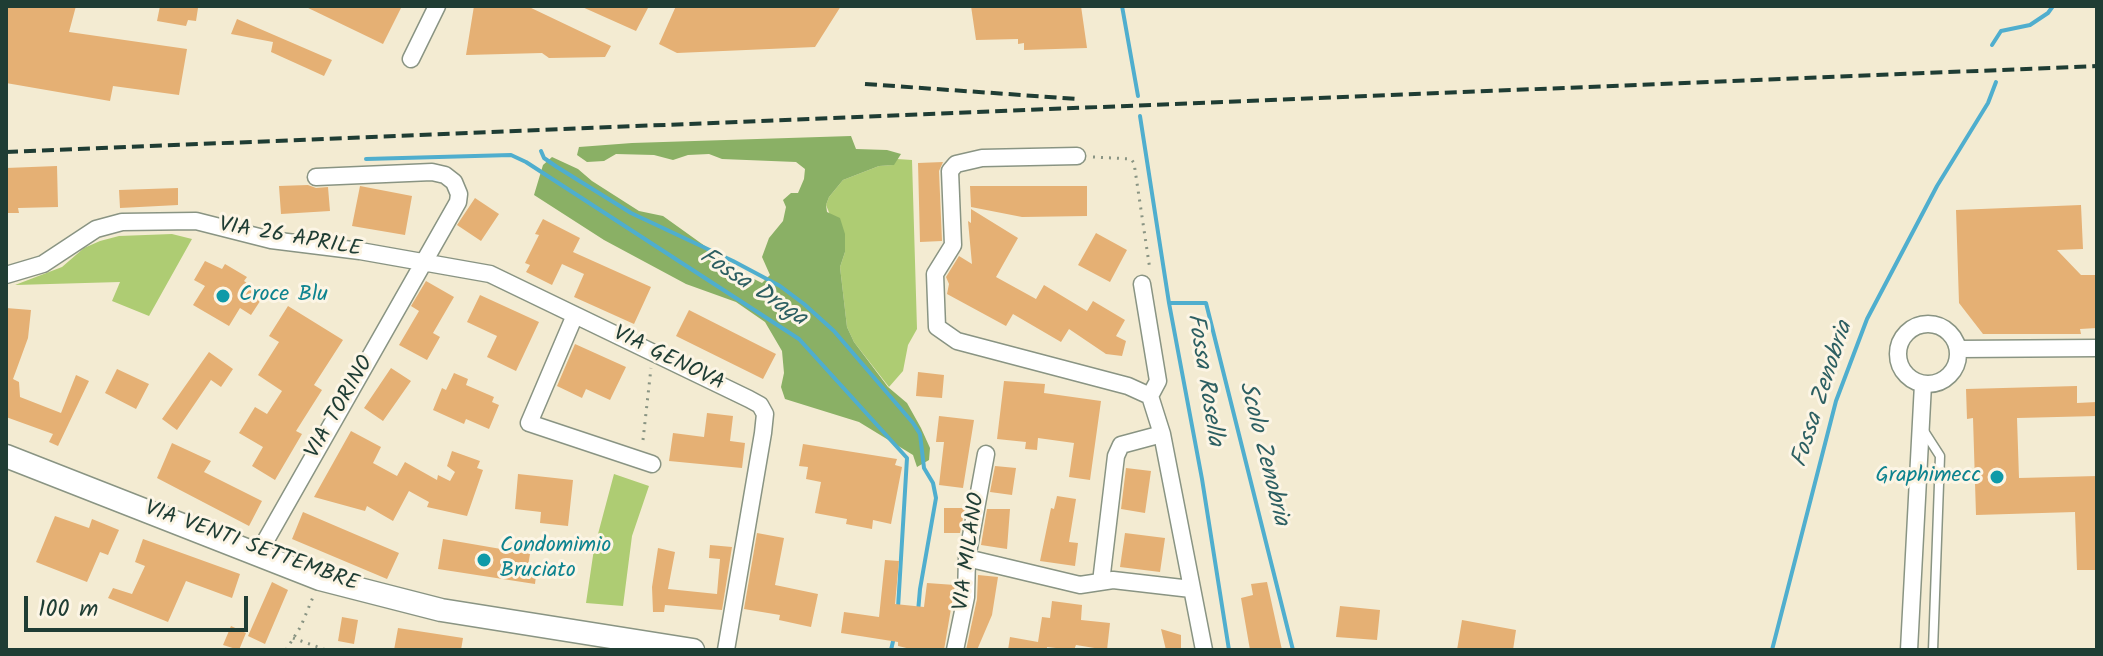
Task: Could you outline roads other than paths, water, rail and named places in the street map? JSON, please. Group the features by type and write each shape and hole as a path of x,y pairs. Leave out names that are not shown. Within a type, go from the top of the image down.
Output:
{"main road":[{"name":"VIA VENTI SETTEMBRE","path":"6,456 320,579 441,610 693,650"}],"street":[{"path":"411,59 437,6"},
{"path":"1077,156 982,158 956,164 950,171 953,245 935,274 937,327 957,341 1114,382 1150,396"},
{"name":"VIA TORINO","path":"258,554 458,202 459,194 454,182 445,175 432,172 316,177"},
{"name":"VIA 26 APRILE","path":"6,275 43,264 96,229 134,222 196,221 271,240 424,261 490,274 575,315"},
{"path":"1142,284 1158,381 1150,396 1162,434 1204,650"},
{"path":"575,315 529,423 652,464"},
{"name":"VIA GENOVA","path":"575,315 749,399 760,405 765,414 726,650"},
{"path":"1930,323 1949,331 1958,349 1958,359 1950,375 1933,384 1923,384 1905,374 1900,366 1899,345 1903,336 1920,324 1930,323"},
{"path":"1958,349 2097,348"},
{"path":"1909,650 1923,384"},
{"path":"1101,582 1116,456 1121,445 1162,434"},
{"name":"VIA MILANO","path":"955,650 966,597 967,558 986,454"},
{"path":"967,558 1080,585 1113,580 1191,589"}],"lane":[{"path":"1921,426 1940,456 1933,650"}],"waterway":[{"name":"Fossa Rosella","path":"1122,6 1138,96"},
{"name":"Fossa Zenobria","path":"1992,45 2001,31 2030,25 2053,6"},
{"name":"Fossa Zenobria","path":"1772,650 1836,401 1867,319 1937,186 1988,103 1996,82"},
{"name":"Fossa Rosella","path":"1140,116 1229,650"},
{"path":"541,151 544,158 557,167 631,213 780,286 834,331 913,423 920,434 924,468 933,483 936,498 918,612"},
{"name":"Fossa Draga","path":"366,159 511,155 799,339 907,458 898,608"},
{"name":"Scolo Zenobria","path":"1170,303 1206,303 1293,650"},
{"name":"Fossa Draga","path":"891,650 894,637"}],"railway":[{"path":"6,152 2097,66"},
{"path":"865,84 1078,99"}],"place":[{"name":"Croce Blu","path":"223,296"},
{"name":"Graphimecc","path":"1997,477"},
{"name":"Condomimio Bruciato","path":"484,560"}]}
